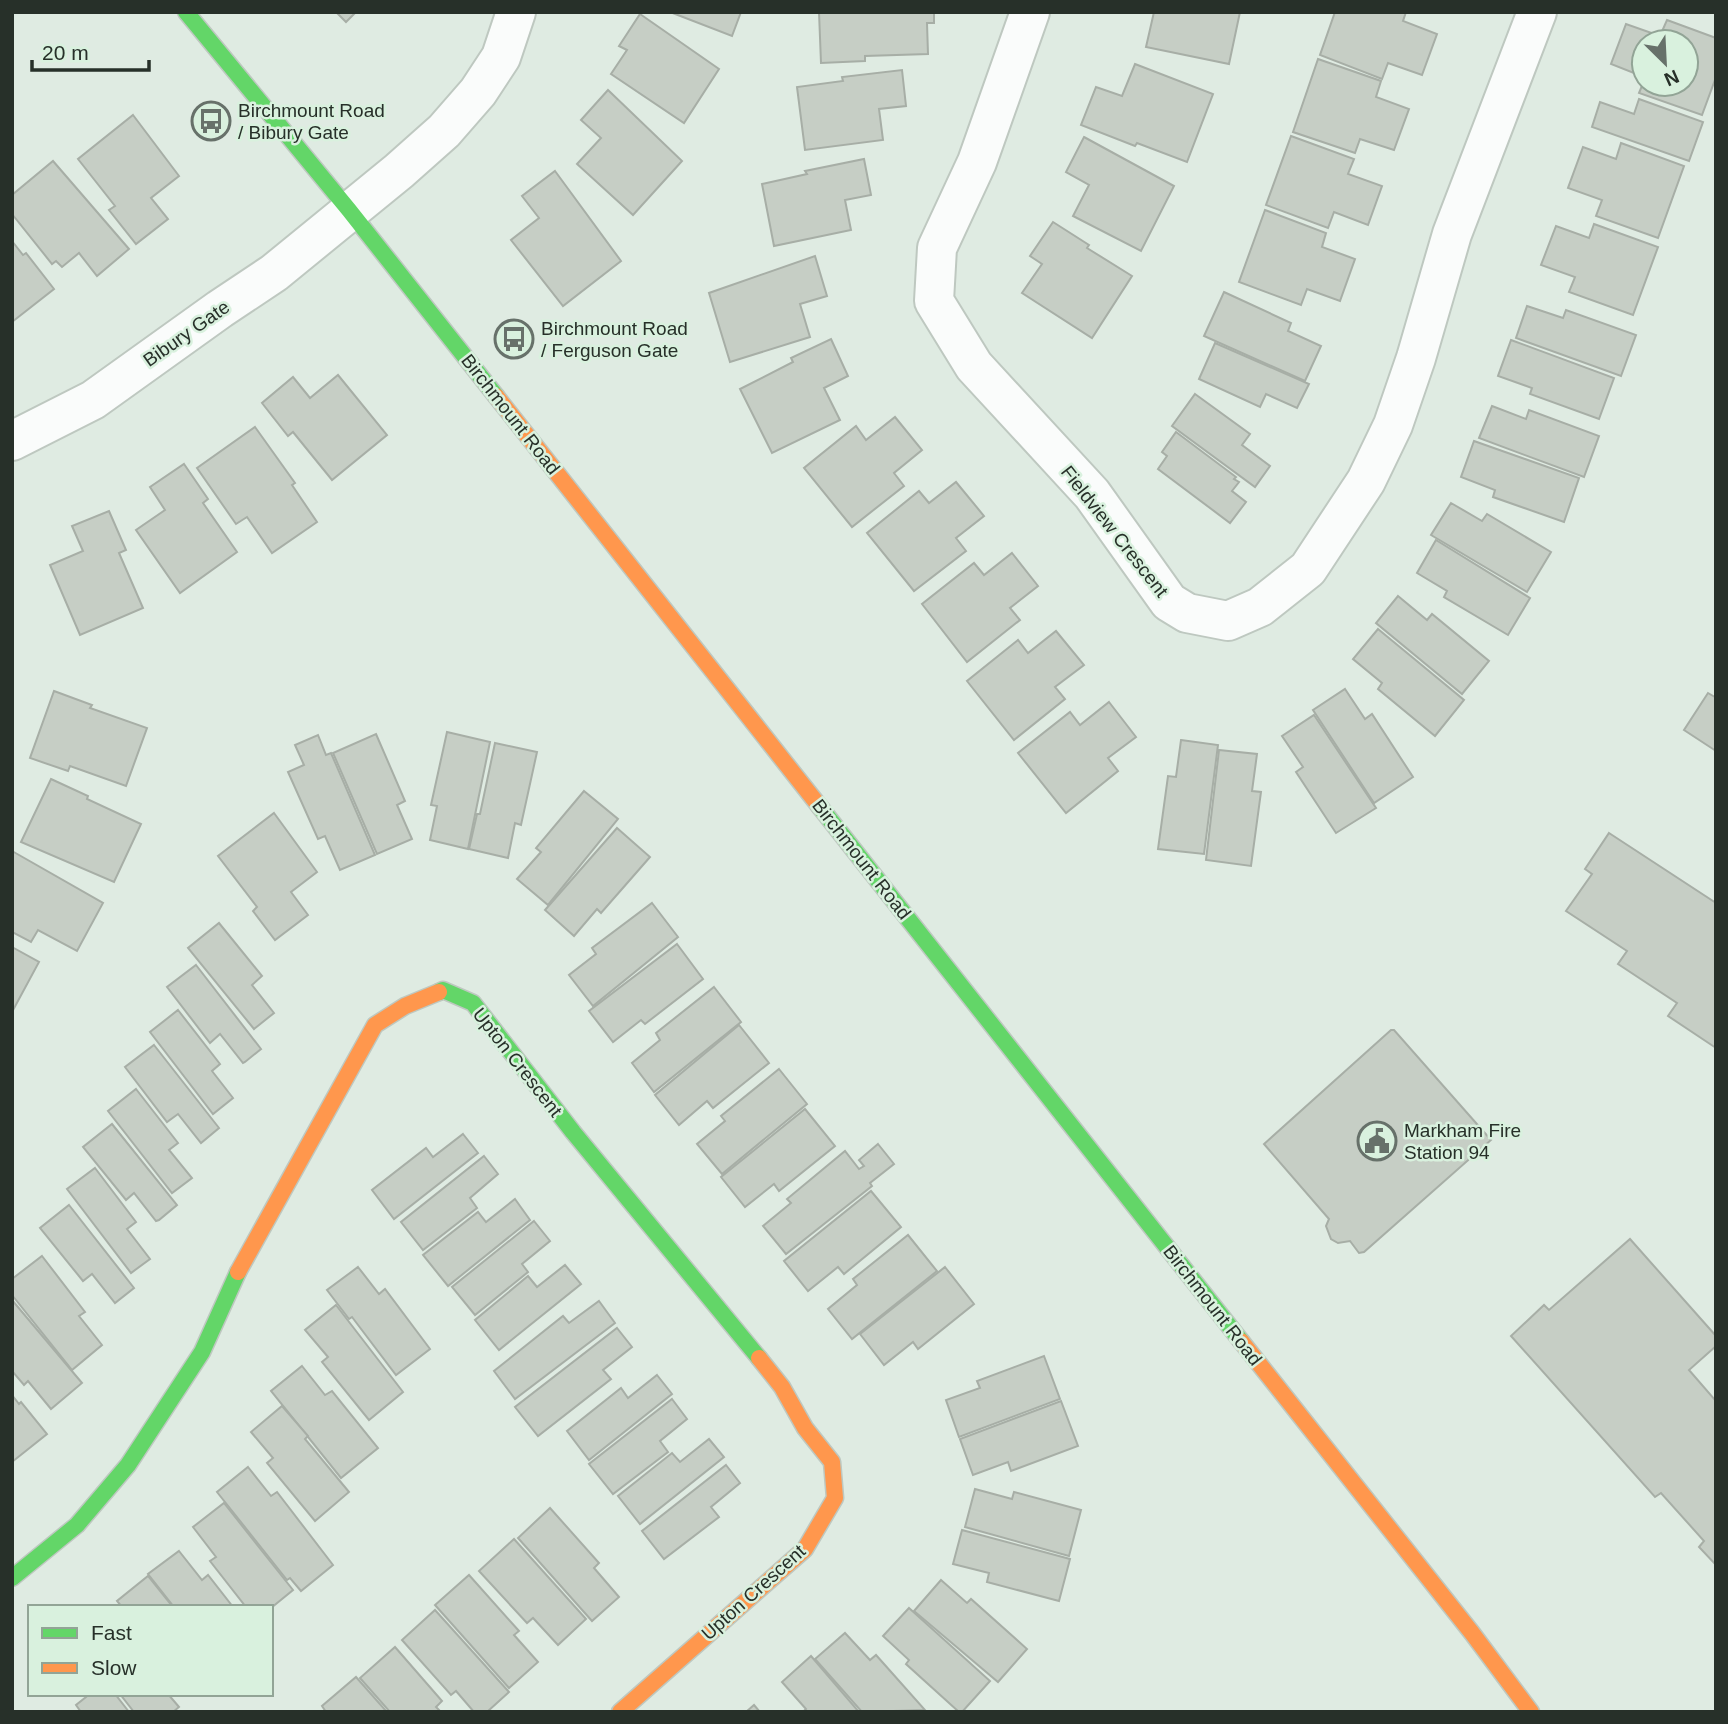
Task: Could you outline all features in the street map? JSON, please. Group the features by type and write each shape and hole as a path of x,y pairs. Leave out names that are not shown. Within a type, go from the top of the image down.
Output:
{"main road":[{"name":"Birchmount Road","path":"186,12 349,210 1472,1633 1531,1712"},
{"name":"Upton Crescent","path":"12,1578 77,1525 128,1465 202,1352 241,1266 375,1025 405,1006 443,990 473,1003 573,1132 782,1387 805,1428 832,1462 835,1498 805,1549 620,1712"}],"street":[{"name":"Bibury Gate","path":"12,441 93,400 274,273 444,131 478,92 501,57 516,12"},
{"name":"Fieldview Crescent","path":"1030,12 977,162 937,248 934,301 974,366 1092,494 1169,602 1187,613 1228,621 1260,607 1307,569 1366,481 1393,425 1416,358 1452,234 1537,12"}],"building":[{"path":"336,12 356,12 346,22"},
{"path":"670,12 741,12 732,36"},
{"path":"819,12 934,12 934,23 927,23 928,54 865,56 865,61 821,63"},
{"path":"1154,12 1240,12 1229,64 1146,47"},
{"path":"1335,12 1406,12 1403,21 1437,34 1422,75 1388,63 1382,79 1320,55"},
{"path":"640,14 719,69 684,123 611,74 627,50 619,46"},
{"path":"1667,20 1689,28 1664,28"},
{"path":"1626,24 1637,28 1630,28 1630,71 1611,64"},
{"path":"1700,32 1716,38 1716,77 1702,115 1653,98 1700,98"},
{"path":"1318,59 1381,81 1376,97 1409,109 1394,150 1360,139 1355,153 1293,132"},
{"path":"1135,64 1213,94 1187,162 1081,125 1096,87 1122,96"},
{"path":"902,70 906,106 879,109 883,140 805,150 797,87 843,81 842,77"},
{"path":"608,90 682,161 633,215 577,164 601,138 581,120"},
{"path":"1639,99 1703,122 1689,161 1592,127 1600,102 1634,114"},
{"path":"133,115 179,176 151,198 168,219 136,244 109,210 115,206 78,159"},
{"path":"1291,136 1354,159 1348,174 1382,186 1368,225 1334,212 1328,228 1266,205"},
{"path":"1084,137 1174,186 1141,251 1073,216 1089,185 1066,172"},
{"path":"1621,143 1684,166 1658,238 1596,216 1602,200 1568,188 1583,147 1616,159"},
{"path":"864,159 871,195 845,200 851,230 774,246 762,184 807,174 805,171"},
{"path":"53,161 129,249 97,276 79,253 62,267 56,261 52,264 12,214 12,195"},
{"path":"555,171 621,261 563,306 511,240 539,218 522,196"},
{"path":"1265,210 1326,233 1322,247 1355,259 1340,301 1307,289 1301,305 1239,282"},
{"path":"1053,222 1089,245 1087,248 1132,276 1092,338 1022,293 1042,264 1030,256"},
{"path":"1594,224 1658,247 1633,315 1569,292 1575,277 1541,265 1556,226 1589,238"},
{"path":"12,241 23,255 26,253 54,289 12,322"},
{"path":"815,256 827,296 800,304 810,337 730,362 709,293"},
{"path":"1224,292 1291,323 1288,331 1321,346 1305,381 1204,336"},
{"path":"1527,306 1563,318 1566,310 1636,335 1621,376 1516,338"},
{"path":"831,339 848,376 824,388 840,420 772,453 740,389 793,362 791,358"},
{"path":"1511,340 1614,378 1599,419 1530,394 1532,388 1498,376"},
{"path":"1215,343 1309,384 1297,408 1266,394 1260,407 1199,379"},
{"path":"338,375 387,435 332,480 293,432 288,436 262,403 293,377 310,398"},
{"path":"1195,394 1250,434 1242,445 1270,466 1255,487 1172,426"},
{"path":"1492,406 1526,419 1529,410 1599,436 1584,477 1479,438"},
{"path":"895,417 922,450 894,473 904,486 852,527 804,468 856,426 866,440"},
{"path":"255,427 295,483 292,485 317,522 272,553 247,517 236,524 197,468"},
{"path":"1176,432 1239,482 1232,491 1246,502 1230,523 1158,469 1167,456 1162,452"},
{"path":"1474,441 1579,478 1564,522 1493,497 1495,490 1461,477"},
{"path":"184,464 208,499 203,503 237,552 180,593 136,530 165,510 150,487"},
{"path":"956,482 984,516 956,538 966,551 914,591 867,533 919,491 929,503"},
{"path":"1451,503 1482,521 1487,514 1551,552 1527,592 1431,535"},
{"path":"109,511 126,550 119,553 143,608 80,635 50,565 83,551 72,526"},
{"path":"1436,540 1530,598 1508,635 1444,597 1447,591 1417,573"},
{"path":"1012,553 1038,586 1010,608 1020,620 967,662 922,604 974,563 984,575"},
{"path":"1398,596 1427,620 1432,614 1489,661 1462,694 1376,623"},
{"path":"1378,629 1464,700 1435,736 1378,689 1382,683 1353,659"},
{"path":"1056,631 1084,665 1055,687 1065,699 1014,740 967,681 1018,640 1028,653"},
{"path":"1345,689 1365,719 1372,714 1413,777 1374,803 1313,710"},
{"path":"54,691 92,705 90,708 147,728 126,786 70,766 68,771 30,758"},
{"path":"1708,693 1716,696 1716,751 1684,730"},
{"path":"1109,702 1136,737 1108,758 1118,771 1066,813 1018,753 1070,712 1080,725"},
{"path":"1314,715 1376,808 1336,833 1296,772 1303,767 1282,736"},
{"path":"447,732 490,742 468,849 430,840 437,806 431,805"},
{"path":"376,734 405,801 397,805 412,839 377,854 333,753"},
{"path":"318,735 326,755 331,753 375,855 340,870 325,836 318,839 288,772 304,765 295,745"},
{"path":"1181,740 1218,745 1204,854 1158,849 1168,776 1176,777"},
{"path":"495,743 537,752 521,825 515,823 508,858 469,849 477,814 480,814"},
{"path":"1219,750 1257,754 1252,791 1261,792 1251,866 1206,860"},
{"path":"51,779 141,824 114,882 21,842"},
{"path":"584,791 618,819 548,905 517,879 541,852 536,848"},
{"path":"274,813 317,872 291,892 308,915 275,940 253,911 257,907 218,856"},
{"path":"617,828 650,857 601,913 597,909 574,936 545,910"},
{"path":"1609,833 1716,903 1716,1048 1668,1016 1677,1003 1618,964 1627,951 1566,911 1592,874 1585,869"},
{"path":"12,851 103,903 77,951 38,930 31,942 12,932"},
{"path":"652,903 678,937 593,1006 569,975 596,954 592,948"},
{"path":"219,923 262,976 252,985 274,1013 254,1029 188,948"},
{"path":"677,944 703,979 645,1024 641,1020 613,1042 589,1011"},
{"path":"12,947 39,962 12,1012"},
{"path":"196,965 261,1049 243,1063 220,1034 210,1043 167,987"},
{"path":"714,987 741,1022 654,1092 632,1063 660,1040 656,1033"},
{"path":"178,1010 220,1064 212,1071 233,1098 213,1114 150,1032"},
{"path":"739,1025 769,1063 713,1108 707,1101 679,1125 655,1095"},
{"name":"Markham Fire Station 94","path":"1394,1030 1491,1140 1364,1252 1359,1253 1350,1241 1338,1243 1331,1239 1326,1226 1329,1219 1264,1144"},
{"path":"154,1045 219,1128 201,1143 178,1114 167,1122 125,1067"},
{"path":"779,1069 807,1104 722,1174 697,1144 725,1121 721,1116"},
{"path":"136,1089 178,1143 169,1150 192,1178 172,1193 108,1111"},
{"path":"805,1109 835,1146 779,1191 774,1184 745,1207 721,1177"},
{"path":"112,1124 177,1205 159,1220 156,1221 134,1193 126,1200 83,1147"},
{"path":"463,1134 478,1153 394,1219 372,1190 426,1148 433,1157"},
{"path":"878,1144 894,1164 870,1183 872,1186 786,1254 763,1226 791,1203 787,1199 845,1151 859,1169 864,1166 859,1160"},
{"path":"484,1156 498,1174 470,1198 477,1208 423,1250 401,1222"},
{"path":"95,1168 136,1222 127,1229 150,1259 131,1273 67,1189"},
{"path":"871,1191 901,1227 844,1274 838,1267 808,1291 784,1261"},
{"path":"515,1199 530,1220 448,1286 423,1255 478,1212 486,1222"},
{"path":"69,1205 134,1288 115,1303 92,1274 83,1281 40,1228"},
{"path":"534,1221 550,1241 522,1264 528,1272 475,1315 452,1287"},
{"path":"908,1235 937,1271 852,1339 828,1309 857,1285 853,1279"},
{"path":"1630,1239 1716,1336 1716,1346 1689,1370 1716,1401 1716,1565 1699,1547 1704,1541 1661,1493 1655,1497 1511,1336 1544,1305 1549,1310"},
{"path":"42,1256 85,1312 79,1316 102,1345 72,1370 12,1295 12,1279"},
{"path":"565,1265 581,1284 499,1350 475,1320 528,1276 537,1287"},
{"path":"358,1267 379,1294 385,1289 430,1349 396,1375 352,1317 349,1319 327,1290"},
{"path":"945,1267 974,1304 918,1349 913,1342 884,1365 860,1334"},
{"path":"12,1300 82,1383 51,1409 28,1381 24,1385 12,1371"},
{"path":"599,1301 615,1323 515,1399 494,1371 563,1316 569,1323"},
{"path":"336,1305 403,1392 369,1420 322,1362 328,1357 305,1330"},
{"path":"617,1328 632,1347 603,1370 611,1379 538,1436 515,1407"},
{"path":"1044,1356 1060,1399 959,1437 946,1400 980,1388 977,1381"},
{"path":"302,1366 325,1395 332,1391 378,1448 341,1478 271,1391"},
{"path":"657,1375 672,1394 589,1460 567,1431 621,1388 628,1398"},
{"path":"12,1395 47,1434 12,1462"},
{"path":"672,1399 687,1419 660,1441 668,1452 613,1494 589,1464"},
{"path":"1061,1401 1078,1446 1011,1471 1008,1462 973,1475 960,1439"},
{"path":"282,1406 308,1436 305,1439 349,1492 315,1521 267,1463 273,1458 251,1432"},
{"path":"709,1439 724,1457 640,1524 618,1496 672,1453 680,1462"},
{"path":"726,1465 740,1483 711,1507 719,1517 664,1559 642,1531"},
{"path":"248,1467 271,1496 277,1492 333,1565 301,1591 290,1578 287,1580 217,1492"},
{"path":"975,1489 1012,1499 1014,1492 1081,1510 1069,1556 965,1527"},
{"path":"224,1503 293,1590 273,1606 244,1605 210,1561 216,1557 193,1527"},
{"path":"550,1508 599,1563 594,1568 619,1597 592,1621 518,1538"},
{"path":"962,1530 1070,1559 1059,1601 987,1582 989,1573 953,1564"},
{"path":"514,1539 586,1619 558,1645 533,1618 527,1623 479,1571"},
{"path":"179,1551 202,1580 208,1575 231,1605 172,1605 148,1574"},
{"path":"469,1575 519,1631 514,1635 538,1662 509,1688 435,1605"},
{"path":"148,1576 171,1605 120,1605 117,1601"},
{"path":"941,1580 967,1603 971,1599 1027,1649 998,1682 914,1611"},
{"path":"909,1608 990,1681 962,1712 906,1664 909,1660 883,1636"},
{"path":"435,1610 509,1692 487,1712 474,1712 456,1691 451,1695 402,1640"},
{"path":"845,1633 870,1660 876,1655 925,1710 862,1712 815,1659"},
{"path":"395,1647 442,1701 436,1707 441,1712 390,1712 360,1678"},
{"path":"811,1656 859,1712 803,1712 806,1709 782,1682"},
{"path":"356,1677 387,1712 326,1712 322,1706"},
{"path":"117,1696 129,1712 81,1712 76,1705 86,1697"},
{"path":"122,1696 170,1696 179,1707 173,1712 134,1712"},
{"path":"754,1705 760,1712 746,1712"}],"traffic: fast":[{"path":"186,12 349,210 496,396"},
{"path":"820,807 1241,1341"},
{"path":"439,992 443,990 473,1003 573,1132 759,1358"},
{"path":"12,1578 77,1525 128,1465 202,1352 238,1272"}],"traffic: slow":[{"path":"496,396 820,807"},
{"path":"238,1272 375,1025 405,1006 439,992"},
{"path":"1241,1341 1472,1633 1531,1712"},
{"path":"620,1712 805,1549 835,1498 832,1462 805,1428 782,1387 759,1358"}],"place":[{"name":"Birchmount Road / Bibury Gate","path":"211,121"},
{"name":"Birchmount Road / Ferguson Gate","path":"514,339"},
{"name":"Markham Fire Station 94","path":"1377,1141"}]}
